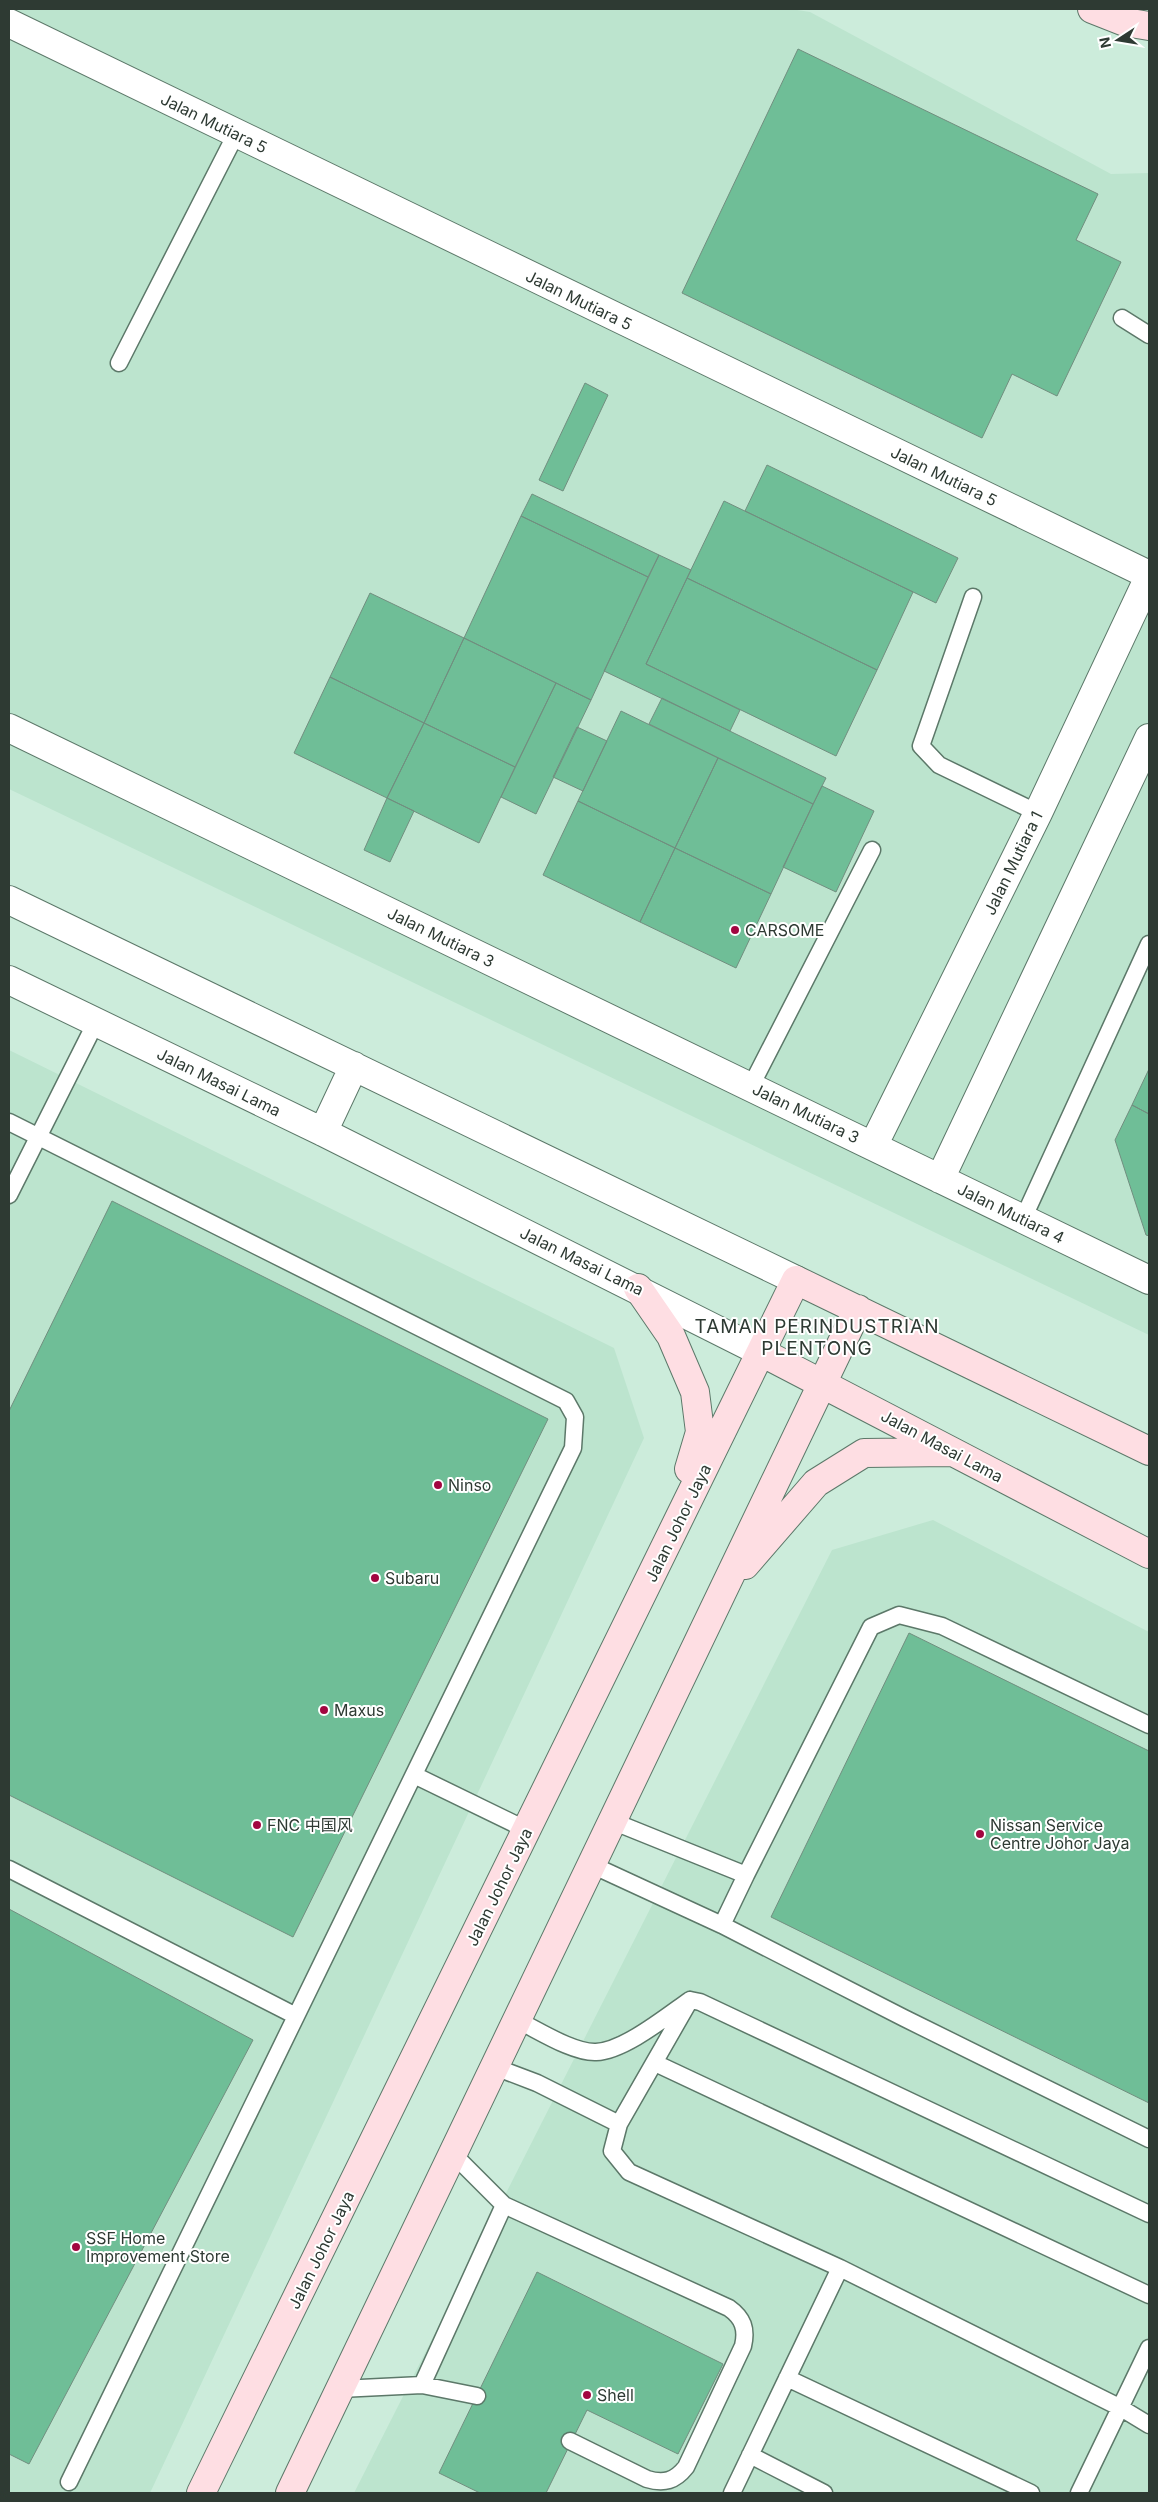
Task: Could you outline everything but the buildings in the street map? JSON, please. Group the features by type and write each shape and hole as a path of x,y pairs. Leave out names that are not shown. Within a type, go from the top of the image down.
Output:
{"main road":[{"path":"1092,9 1125,22 1149,26"},
{"path":"796,1280 1149,1451"},
{"name":"Jalan Johor Jaya","path":"201,2493 796,1280"},
{"path":"638,1288 671,1336 695,1392 700,1432 661,1556"},
{"path":"290,2493 858,1309"},
{"name":"Jalan Masai Lama","path":"761,1352 1149,1554"},
{"path":"722,1593 816,1483 864,1453 954,1452"}],"street":[{"name":"Jalan Mutiara 5","path":"9,24 1149,576"},
{"name":"Jalan Mutiara 1","path":"873,1146 1038,813 1149,576"},
{"name":"Jalan Mutiara 3","path":"9,728 873,1146"},
{"path":"940,1179 1149,738"},
{"path":"9,900 796,1280"},
{"name":"Jalan Masai Lama","path":"9,980 323,1132 638,1288 761,1352"},
{"path":"323,1132 354,1066"},
{"name":"Jalan Mutiara 4","path":"873,1146 1149,1280"}],"lane":[{"path":"120,363 236,134"},
{"path":"1122,318 1149,335"},
{"path":"973,597 921,746 939,765 1038,813"},
{"path":"751,1086 872,850"},
{"path":"1023,1219 1149,944"},
{"path":"9,1195 96,1022"},
{"path":"9,1122 566,1401 575,1417 573,1448 69,2482"},
{"path":"722,1925 872,1626 899,1615 942,1626 1149,1725"},
{"path":"414,1774 527,1830"},
{"path":"612,1822 746,1875"},
{"path":"592,1865 722,1925 904,2018 1149,2139"},
{"path":"9,1869 296,2016"},
{"path":"517,2020 572,2046 596,2052 620,2045 651,2028 690,2000"},
{"path":"690,2000 620,2124 612,2150 629,2172 840,2268 1121,2408 1149,2425"},
{"path":"690,2000 709,2005 1149,2214"},
{"path":"655,2063 1149,2295"},
{"path":"495,2067 537,2083 620,2124"},
{"path":"453,2154 504,2205 729,2308 738,2314 744,2324 746,2335 743,2346 686,2466 679,2475 669,2481 658,2482 647,2479 570,2441"},
{"path":"422,2385 504,2205"},
{"path":"732,2493 840,2268"},
{"path":"1079,2493 1149,2348"},
{"path":"787,2378 1030,2493"},
{"path":"340,2389 422,2385 477,2396"},
{"path":"750,2456 824,2493"}],"shaded area":[{"path":"9,9 791,9 810,12 1111,174 1149,173 1149,1335 9,789"},
{"path":"9,1050 614,1348 644,1438 150,2493 9,2493"},
{"path":"933,1520 1149,1632 1149,2493 354,2493 832,1550"}],"place":[{"name":"CARSOME","path":"735,930"},
{"name":"Ninso","path":"438,1485"},
{"name":"Subaru","path":"375,1578"},
{"name":"Maxus","path":"324,1710"},
{"name":"FNC 中国风","path":"257,1825"},
{"name":"Nissan Service Centre Johor Jaya","path":"980,1834"},
{"name":"SSF Home Improvement Store","path":"76,2247"},
{"name":"Shell","path":"587,2395"}],"district":[{"name":"TAMAN PERINDUSTRIAN PLENTONG","path":"817,1337"}]}
